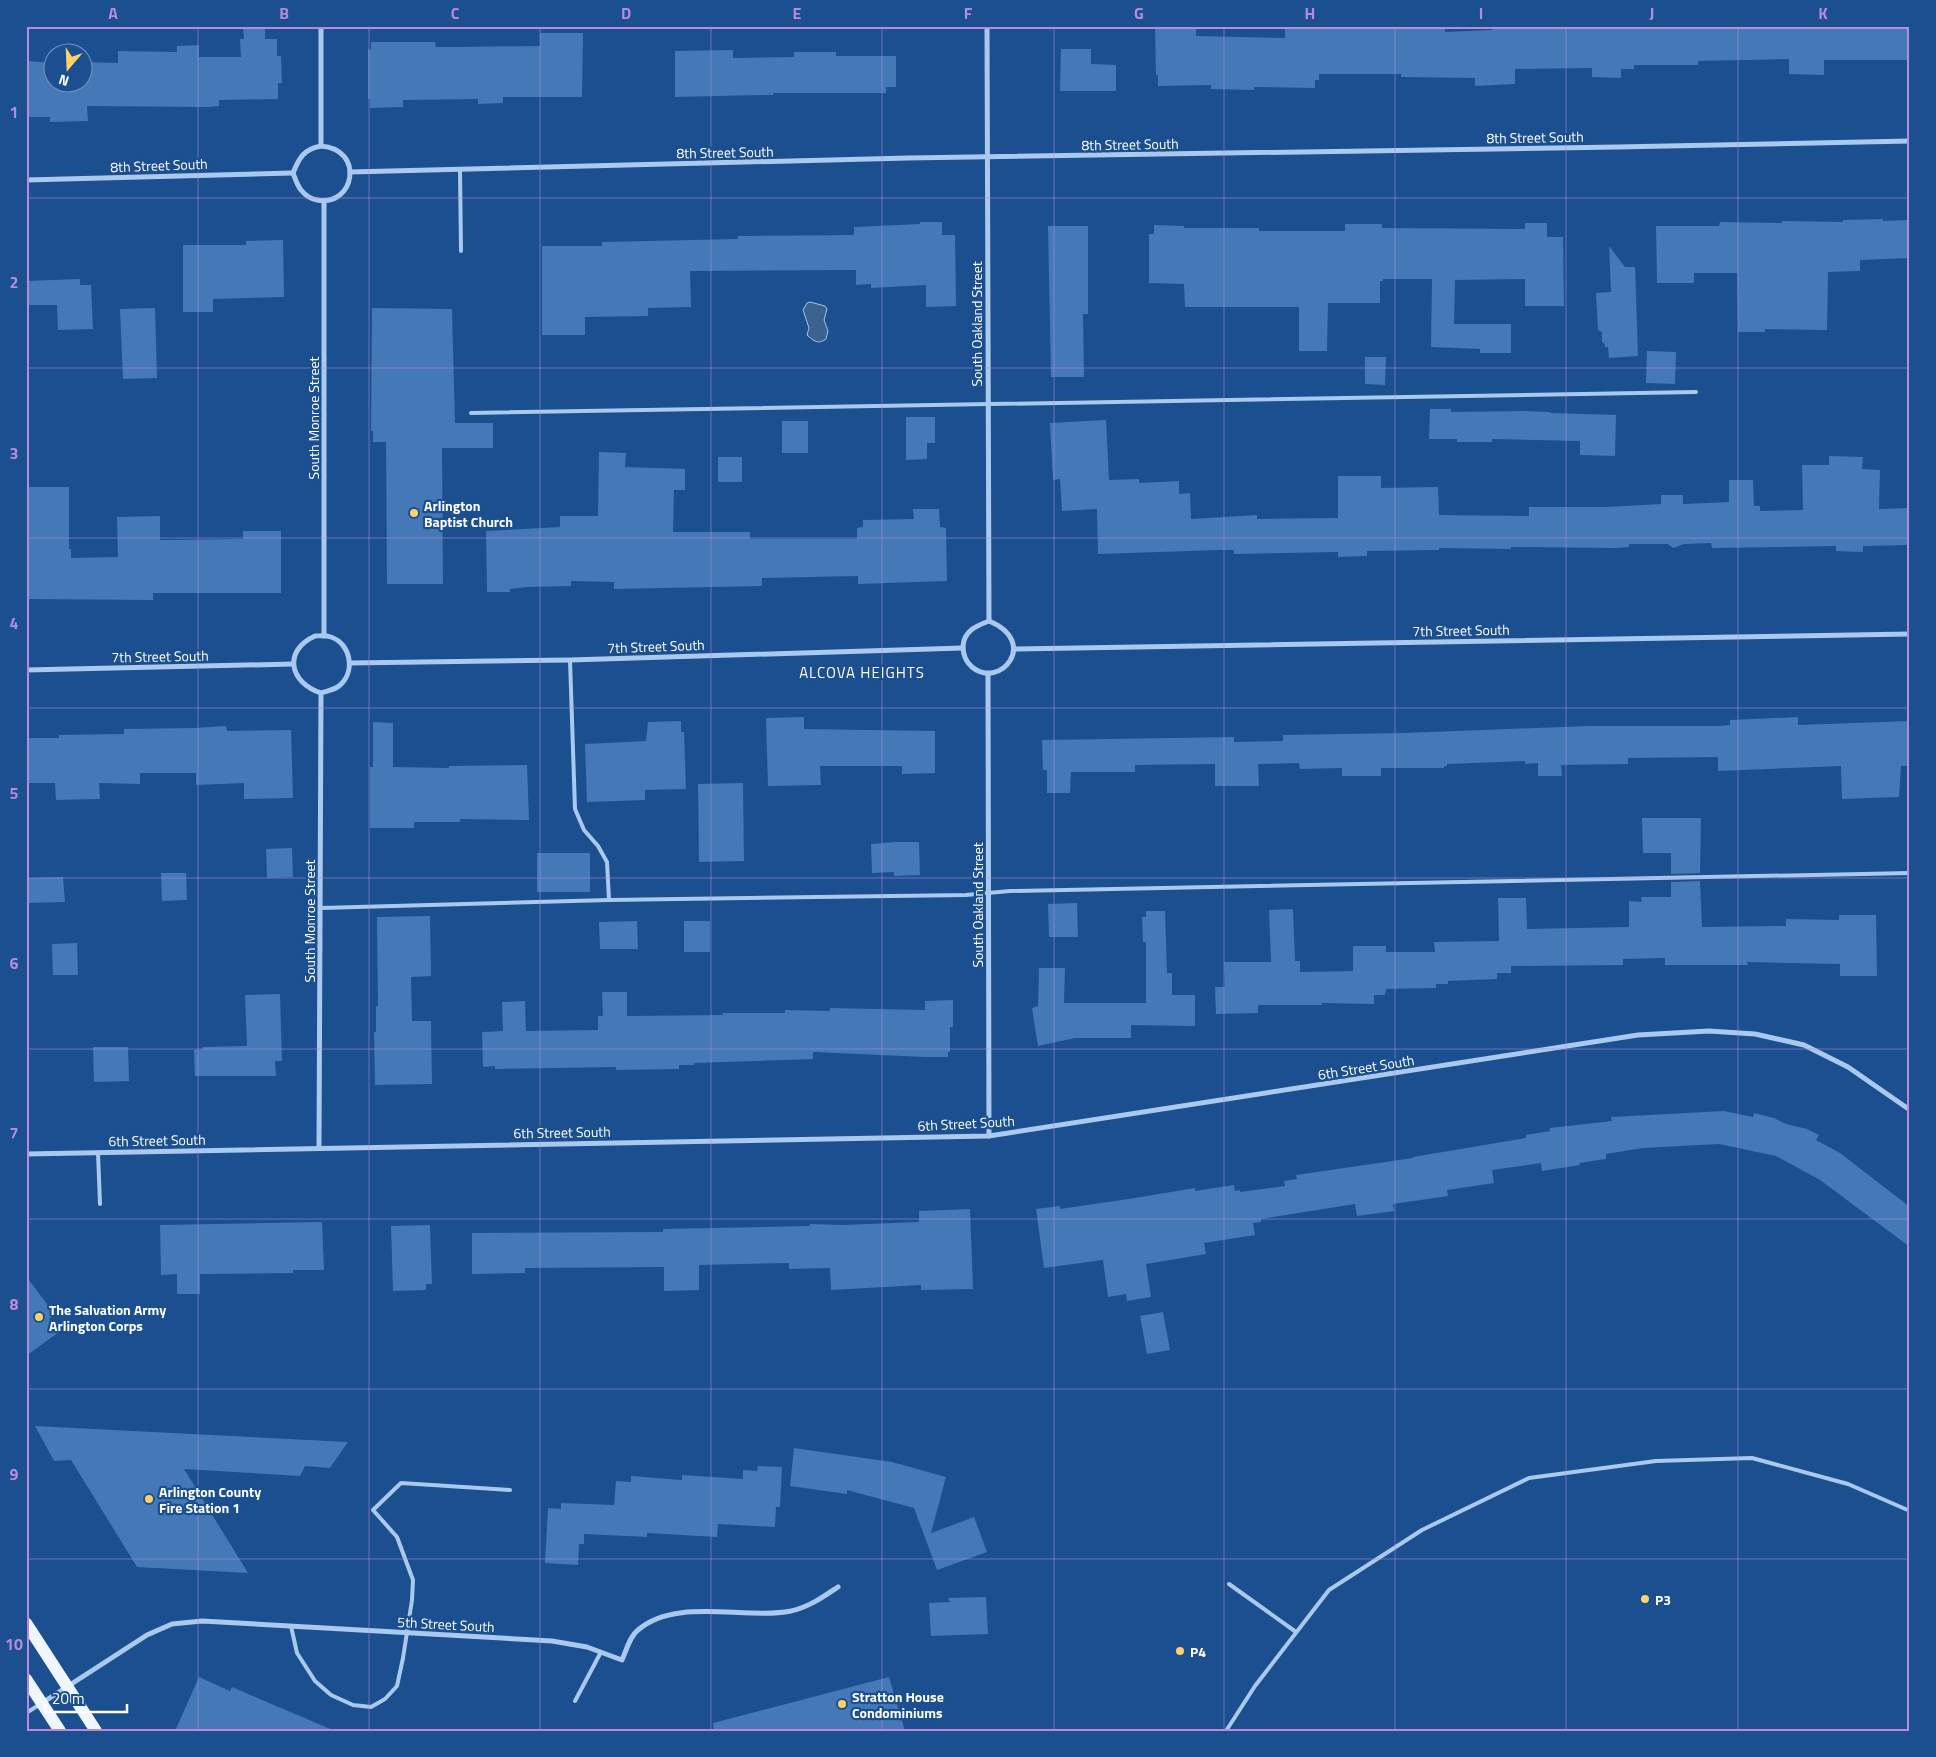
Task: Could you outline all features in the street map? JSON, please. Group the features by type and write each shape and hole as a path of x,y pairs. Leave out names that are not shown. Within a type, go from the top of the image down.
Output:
{"main road":[{"path":"26,1623 96,1731"},
{"path":"26,1679 60,1731"}],"street":[{"path":"321,26 321,146"},
{"name":"South Oakland Street","path":"987,26 989,621"},
{"name":"8th Street South","path":"350,172 908,158 1910,140"},
{"path":"321,146 330,146 344,156 350,172 350,180 346,188 332,199 324,201 315,200 307,196 300,189 293,172 300,157 306,151 321,146"},
{"name":"8th Street South","path":"26,180 293,172"},
{"name":"South Monroe Street","path":"324,201 324,636"},
{"path":"989,621 1004,628 1009,634 1014,649 1012,657 1003,669 988,673 974,668 968,663 963,648 968,633 974,627 989,621"},
{"name":"7th Street South","path":"1014,649 1910,634"},
{"path":"315,636 332,638 345,648 350,663 344,680 338,687 321,693 305,686 299,680 293,664 300,646 306,640 315,636"},
{"name":"7th Street South","path":"350,663 570,660 963,648"},
{"name":"7th Street South","path":"26,670 293,664"},
{"name":"South Oakland Street","path":"988,673 989,1136"},
{"name":"South Monroe Street","path":"319,1148 321,693"},
{"name":"6th Street South","path":"26,1154 989,1136 1638,1035 1709,1031 1755,1034 1804,1045 1848,1067 1910,1110"},
{"name":"5th Street South","path":"42,1703 147,1635 172,1624 202,1621 552,1641 587,1647 622,1660 636,1631 656,1618 674,1612 767,1614 792,1611 812,1604 838,1587"}],"lane":[{"path":"460,170 460,251"},
{"path":"471,413 1696,392"},
{"path":"570,660 575,809 584,830 598,846 607,862 609,900"},
{"path":"321,908 609,900 966,895 1010,890 1910,873"},
{"path":"98,1153 100,1204"},
{"path":"1226,1731 1255,1686 1329,1590 1422,1530 1529,1478 1656,1461 1752,1458 1848,1484 1910,1511"},
{"path":"291,1626 297,1653 315,1681 331,1695 353,1705 371,1707 385,1699 397,1686 404,1658 413,1580 397,1537 374,1510 401,1483 510,1490"},
{"path":"1229,1584 1296,1632"},
{"path":"575,1701 601,1652"},
{"path":"26,1713 42,1703"}],"water":[{"path":"807,303 825,306 827,309 824,320 828,331 826,339 821,342 807,335 809,328 803,310"}],"building":[{"path":"243,26 265,26 265,39 277,39 277,56 281,56 282,83 278,83 278,99 219,100 219,106 208,107 87,106 88,121 50,122 50,117 26,117 26,61 42,62 42,92 92,92 92,62 118,63 118,51 177,52 177,46 199,45 199,57 241,57 240,39 244,39"},
{"path":"1155,26 1196,26 1196,36 1285,38 1285,26 1445,28 1445,32 1492,30 1492,26 1910,26 1910,60 1824,60 1824,75 1789,74 1789,59 1698,61 1698,65 1634,65 1634,69 1621,69 1621,78 1592,77 1592,68 1515,69 1515,84 1475,86 1475,78 1401,77 1401,74 1319,74 1319,80 1315,80 1315,88 1254,87 1254,90 1211,89 1211,85 1158,86"},
{"path":"540,33 583,33 582,97 503,97 503,103 478,104 478,99 403,100 403,107 370,108 370,99 368,99 368,49 371,50 371,42 435,42 436,47 540,46"},
{"path":"1061,49 1091,49 1091,64 1116,65 1116,91 1060,91"},
{"path":"733,50 733,58 794,57 794,52 836,52 836,56 896,56 896,87 886,87 886,93 773,93 773,95 675,97 675,51"},
{"path":"1883,219 1883,221 1910,220 1910,258 1860,260 1860,271 1828,272 1827,330 1765,329 1765,332 1738,332 1737,273 1694,273 1694,283 1657,283 1656,226 1719,226 1720,222 1843,222 1843,220"},
{"path":"920,222 942,222 942,235 955,235 956,306 926,307 926,285 871,288 871,284 856,285 856,270 690,271 691,307 648,308 648,316 585,317 585,335 542,335 542,246 602,246 602,242 738,239 738,236 854,235 854,227 920,224"},
{"path":"1525,223 1547,223 1547,237 1563,237 1564,306 1525,306 1525,279 1455,280 1454,324 1511,324 1511,353 1480,353 1480,349 1431,347 1432,279 1383,279 1383,281 1380,281 1380,303 1328,303 1327,351 1299,351 1299,307 1185,307 1184,284 1149,283 1149,234 1154,234 1154,225 1184,226 1184,228 1259,228 1259,231 1345,231 1345,224 1382,224 1382,228 1525,229"},
{"path":"1048,226 1088,226 1088,314 1083,314 1084,377 1051,377"},
{"path":"283,240 284,297 213,299 213,312 183,312 183,245 246,245 246,241"},
{"path":"1609,246 1625,267 1635,267 1638,356 1609,358 1608,347 1605,347 1602,342 1602,332 1598,330 1596,293 1611,292"},
{"path":"80,279 80,285 91,285 93,329 58,330 57,305 26,305 26,281"},
{"path":"155,308 157,378 123,379 120,309"},
{"name":"Arlington Baptist Church","path":"372,308 452,309 455,423 493,423 493,448 442,448 443,584 387,584 386,442 373,442 373,431 371,431"},
{"path":"1647,351 1676,352 1675,384 1646,383"},
{"path":"1365,357 1386,357 1385,385 1365,384"},
{"path":"1430,409 1451,409 1451,412 1523,411 1616,415 1615,456 1580,455 1580,441 1492,439 1492,442 1457,442 1457,439 1429,439"},
{"path":"906,417 935,417 935,443 927,443 927,459 906,460"},
{"path":"1106,420 1109,480 1139,479 1139,483 1179,481 1179,494 1190,493 1191,519 1257,515 1257,519 1338,518 1338,476 1381,476 1381,488 1438,487 1439,515 1529,516 1529,507 1605,507 1661,504 1661,495 1683,495 1683,504 1729,502 1729,480 1753,480 1754,506 1760,506 1760,511 1803,510 1802,465 1829,465 1829,456 1863,457 1862,469 1880,470 1879,509 1910,508 1910,545 1863,546 1863,552 1836,551 1836,546 1712,548 1711,543 1684,544 1673,548 1668,544 1629,544 1629,547 1616,548 1439,548 1439,550 1367,551 1367,556 1338,557 1338,552 1234,554 1234,550 1098,554 1097,509 1062,511 1060,479 1053,480 1050,423"},
{"path":"782,421 808,421 808,453 782,453"},
{"path":"599,452 626,453 625,467 685,469 685,490 674,490 673,532 750,532 750,539 857,539 857,528 863,527 863,520 914,519 913,509 939,509 940,527 946,528 947,581 858,584 858,576 762,578 762,586 614,589 614,582 571,581 571,586 526,587 510,589 510,592 487,592 486,531 560,527 560,516 598,516"},
{"path":"718,457 742,457 742,482 718,482"},
{"path":"28,487 69,487 69,549 71,549 71,558 118,557 117,517 160,516 160,540 243,539 243,531 281,531 281,593 153,593 153,600 26,599 26,537 29,537"},
{"path":"804,717 804,729 935,731 935,773 902,774 902,766 820,766 821,785 768,786 766,718"},
{"path":"1798,717 1798,725 1910,721 1910,766 1901,766 1899,797 1842,799 1841,766 1718,771 1718,757 1628,758 1628,764 1561,765 1562,776 1538,776 1538,763 1525,764 1525,761 1447,764 1444,768 1381,768 1381,776 1342,776 1342,768 1300,769 1299,763 1258,764 1259,786 1215,786 1215,764 1135,765 1135,772 1071,772 1070,793 1047,793 1047,770 1043,770 1042,740 1234,737 1234,742 1283,741 1283,735 1405,733 1588,726 1718,726 1730,725 1730,720"},
{"path":"681,721 681,732 684,732 686,789 645,790 645,800 587,802 585,744 646,741 648,722"},
{"path":"373,722 393,723 393,767 449,768 449,766 527,765 529,820 460,819 460,822 414,822 414,828 370,828 370,767 373,767"},
{"path":"226,726 227,731 291,730 293,798 244,799 244,783 196,785 196,773 140,773 140,784 99,783 100,799 56,800 55,783 26,783 26,738 59,738 59,735 124,734 124,729"},
{"path":"743,783 744,861 699,862 698,784"},
{"path":"1642,818 1701,818 1700,873 1671,874 1671,853 1643,853"},
{"path":"919,842 920,875 894,876 894,872 872,873 871,844"},
{"path":"292,848 293,877 267,878 266,849"},
{"path":"537,853 590,853 590,892 537,892"},
{"path":"161,873 186,873 187,900 162,901"},
{"path":"63,877 65,902 28,903 28,878"},
{"path":"1700,881 1702,927 1786,926 1786,919 1839,920 1839,915 1876,915 1877,976 1840,976 1840,964 1747,962 1748,965 1665,965 1665,958 1623,959 1623,965 1511,966 1511,973 1497,973 1497,979 1448,981 1448,984 1436,984 1436,988 1386,989 1385,995 1374,995 1374,1004 1258,1005 1258,1013 1216,1014 1215,987 1225,987 1224,962 1271,962 1269,910 1293,909 1295,961 1300,961 1300,972 1353,971 1353,946 1386,946 1386,952 1435,952 1434,942 1499,941 1498,898 1526,898 1527,929 1629,927 1629,901 1642,902 1641,897 1671,897 1671,882"},
{"path":"1077,903 1078,937 1049,937 1048,904"},
{"path":"1146,911 1165,911 1167,973 1172,973 1172,995 1195,995 1195,1026 1131,1025 1131,1038 1075,1038 1038,1046 1032,1008 1038,1006 1039,968 1065,968 1064,1003 1146,1003 1146,942 1143,942 1142,917 1146,917"},
{"path":"430,916 431,976 411,977 412,1021 431,1021 432,1084 375,1085 374,1032 376,1032 376,1006 378,1006 377,917"},
{"path":"637,921 638,949 600,949 599,922"},
{"path":"684,921 710,921 710,952 684,952"},
{"path":"77,943 78,975 53,975 52,944"},
{"path":"602,992 627,992 627,1016 785,1013 785,1010 830,1011 830,1008 925,1010 925,1001 953,1000 953,1027 950,1027 950,1052 948,1052 948,1057 925,1057 813,1052 813,1059 694,1063 694,1065 679,1065 679,1069 616,1070 616,1067 495,1069 495,1066 483,1067 482,1032 503,1031 502,1002 525,1001 526,1031 598,1030 598,1016 603,1016"},
{"path":"280,994 282,1061 275,1061 276,1076 195,1076 194,1050 203,1049 203,1047 247,1046 245,995"},
{"path":"93,1047 128,1047 129,1081 94,1082"},
{"path":"1724,1111 1753,1117 1754,1113 1774,1118 1819,1135 1816,1140 1840,1153 1910,1207 1910,1247 1820,1180 1776,1156 1719,1144 1643,1148 1606,1154 1606,1159 1579,1163 1580,1165 1542,1171 1541,1163 1492,1170 1494,1183 1447,1190 1448,1196 1393,1204 1394,1211 1357,1216 1355,1204 1261,1219 1261,1222 1253,1223 1255,1235 1204,1243 1206,1254 1146,1264 1151,1297 1127,1301 1126,1294 1108,1297 1103,1260 1044,1268 1036,1209 1060,1206 1060,1209 1195,1188 1195,1191 1234,1185 1235,1191 1240,1190 1240,1192 1285,1186 1284,1181 1297,1179 1296,1175 1413,1158 1526,1138 1526,1135 1550,1131 1550,1128 1612,1121 1611,1117"},
{"path":"970,1209 973,1289 921,1290 921,1285 831,1290 830,1268 789,1269 789,1263 699,1265 699,1290 664,1291 664,1267 525,1268 525,1273 472,1274 472,1233 663,1232 663,1229 919,1222 919,1211"},
{"path":"322,1222 324,1270 293,1270 293,1273 200,1274 200,1294 177,1294 177,1274 161,1275 160,1225"},
{"path":"430,1225 432,1284 426,1284 426,1290 393,1291 391,1226"},
{"name":"The Salvation Army Arlington Corps","path":"26,1276 55,1315 49,1319 59,1332 26,1356"},
{"path":"1163,1312 1170,1350 1147,1354 1140,1316"},
{"name":"Arlington County Fire Station 1","path":"35,1426 348,1442 330,1468 305,1466 300,1476 184,1469 248,1573 137,1567 71,1460 54,1461"},
{"path":"794,1448 892,1462 946,1477 931,1533 974,1517 987,1552 937,1570 914,1508 847,1490 847,1494 790,1486"},
{"path":"758,1466 782,1467 780,1507 776,1507 775,1527 718,1524 717,1537 647,1533 647,1537 584,1534 584,1544 579,1544 578,1565 545,1563 548,1508 561,1509 561,1503 614,1505 616,1481 631,1482 631,1476 682,1480 682,1475 743,1479 743,1470 757,1471"},
{"path":"986,1597 988,1634 931,1636 929,1603 950,1602 948,1598"},
{"path":"199,1677 230,1691 232,1687 335,1731 175,1731"},
{"name":"Stratton House Condominiums","path":"889,1677 905,1731 714,1731 713,1723"}],"place":[{"name":"Arlington Baptist Church","path":"414,513"},
{"name":"The Salvation Army Arlington Corps","path":"39,1317"},
{"name":"Arlington County Fire Station 1","path":"149,1499"},
{"name":"P3","path":"1645,1599"},
{"name":"P4","path":"1180,1651"},
{"name":"Stratton House Condominiums","path":"842,1704"}],"district":[{"name":"ALCOVA HEIGHTS","path":"862,672"}]}
